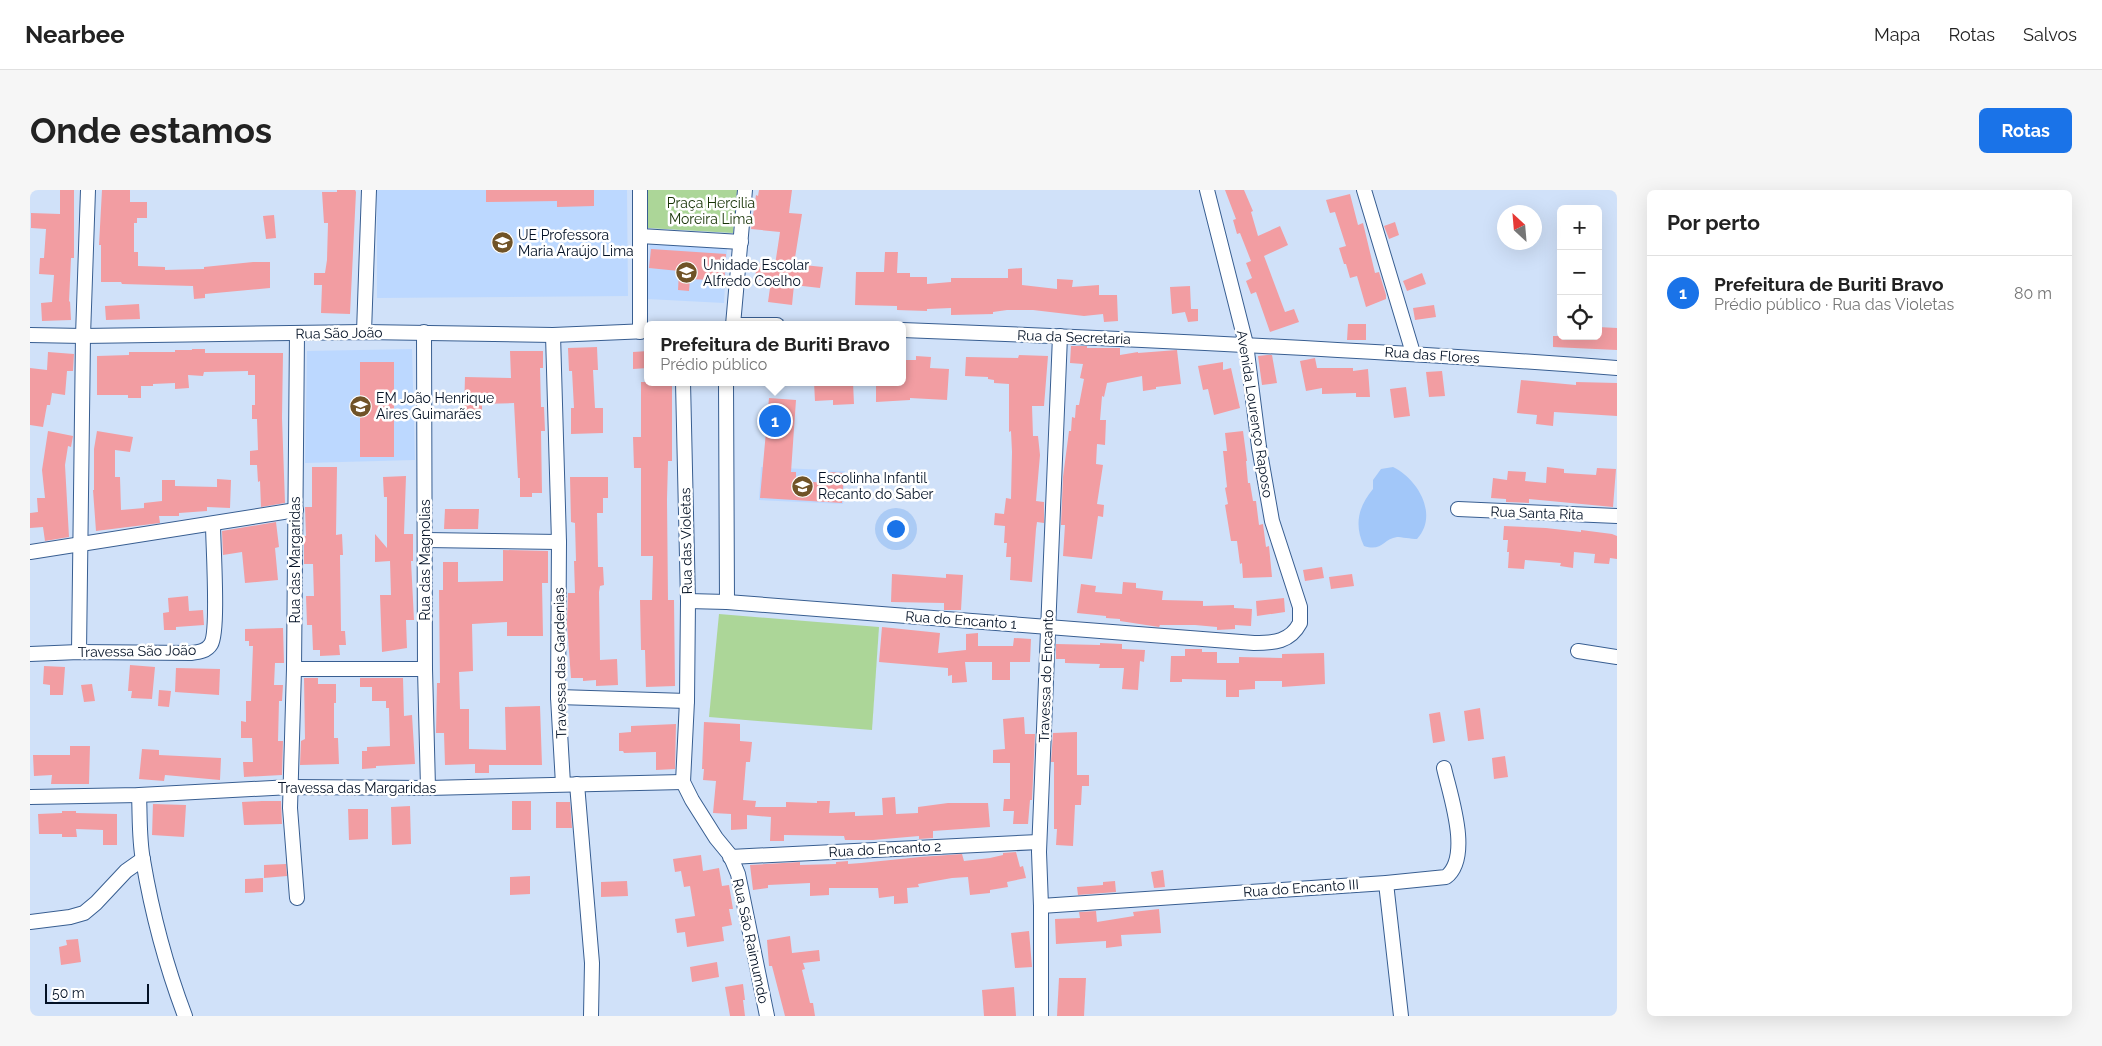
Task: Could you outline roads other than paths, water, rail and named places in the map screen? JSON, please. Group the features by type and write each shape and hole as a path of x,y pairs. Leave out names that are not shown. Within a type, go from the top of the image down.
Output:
{"street":[{"path":"80,652 83,336 88,190"},
{"path":"364,332 369,190"},
{"path":"640,190 644,331"},
{"path":"733,321 745,190"},
{"name":"Avenida Lourenço Raposo","path":"1207,190 1246,344 1259,447 1272,521 1300,607"},
{"path":"1364,190 1413,353"},
{"path":"640,236 740,242"},
{"name":"Rua da Secretaria","path":"906,330 1246,344"},
{"name":"Rua São João","path":"30,335 364,332 554,335 644,331"},
{"name":"Rua das Magnolias","path":"424,332 425,669 428,788"},
{"name":"Rua das Margaridas","path":"297,333 294,669 290,816 297,898"},
{"name":"Travessa das Gardenias","path":"554,335 559,542 558,697 592,963 590,1016"},
{"name":"Travessa do Encanto","path":"1040,1016 1042,906 1039,842 1060,336"},
{"name":"Rua das Flores","path":"1246,344 1413,353 1617,368"},
{"name":"Rua das Violetas","path":"683,386 688,601 687,700"},
{"path":"726,386 727,602"},
{"path":"30,552 296,510"},
{"name":"Rua Santa Rita","path":"1458,510 1617,516"},
{"name":"Travessa São João","path":"30,654 80,652 191,653 207,649 213,641 215,619 213,524"},
{"path":"426,540 559,542"},
{"name":"Rua do Encanto 1","path":"688,601 727,602 1272,643 1285,639 1297,630 1301,616 1300,607"},
{"path":"1578,651 1617,657"},
{"path":"294,669 425,669"},
{"path":"558,697 687,700 683,782"},
{"name":"Rua do Encanto III","path":"1042,906 1386,883 1446,877 1451,873 1458,858 1458,842 1444,768"},
{"name":"Travessa das Margaridas","path":"30,797 139,795 291,787 428,788 683,782"},
{"name":"Rua São Raimumdo","path":"683,782 692,800 730,857 738,874 767,1016"},
{"path":"139,795 143,860 172,977 185,1016"},
{"name":"Rua do Encanto 2","path":"730,857 1039,842"},
{"path":"30,922 70,917 84,913 96,903 121,875 143,860"},
{"path":"1386,883 1400,1016"}],"place":[{"name":"UE Professora Maria Araújo Lima","path":"502,243"},
{"name":"Unidade Escolar Alfredo Coelho","path":"687,273"},
{"name":"EM João Henrique Aires Guimarães","path":"360,406"},
{"name":"Prefeitura de Buriti Bravo","path":"775,421"},
{"name":"Escolinha Infantil Recanto do Saber","path":"802,486"}],"park label":[{"name":"Praça Hercilia Moreira Lima","path":"711,212"}]}
